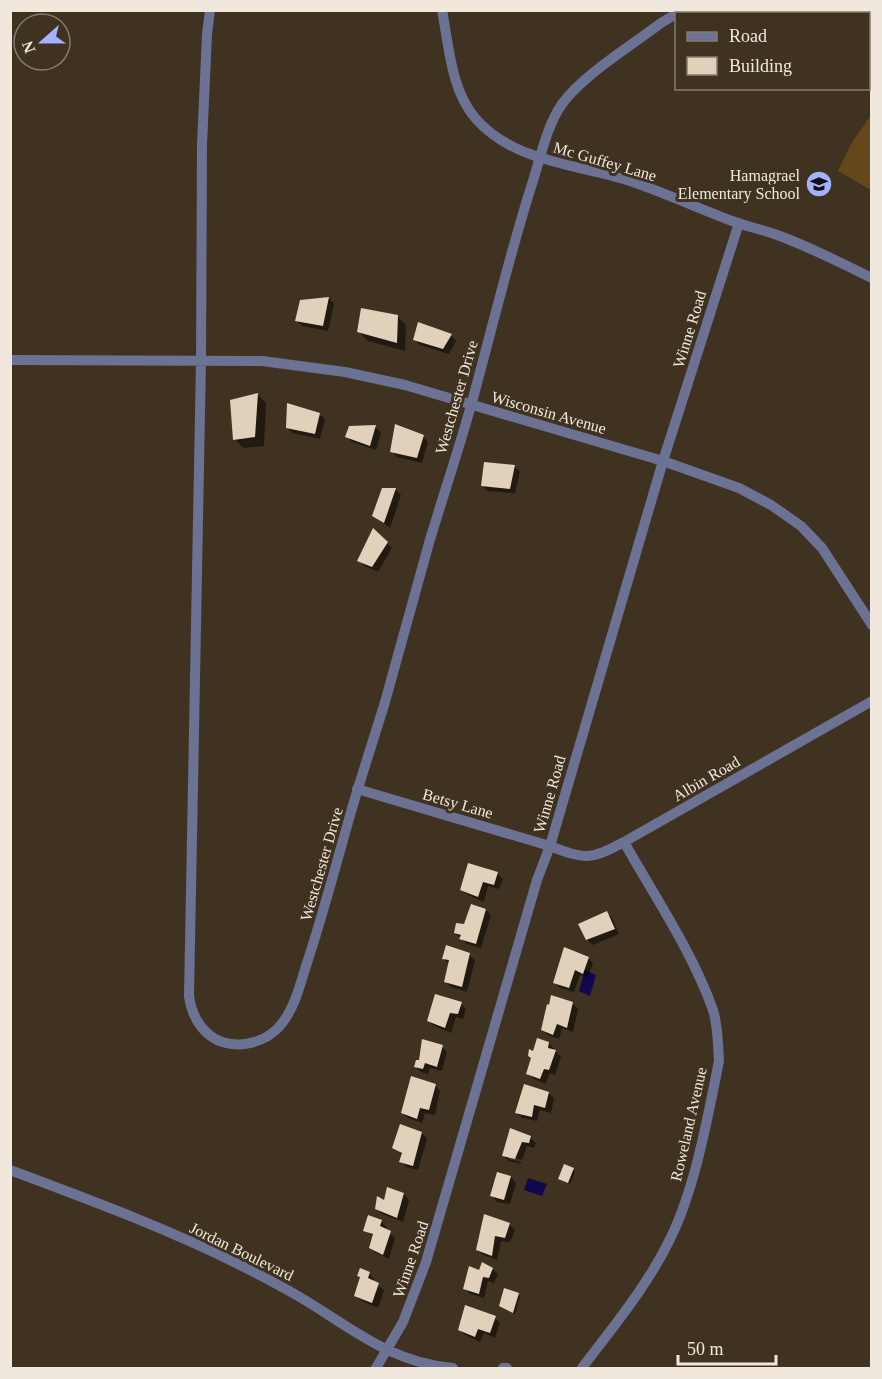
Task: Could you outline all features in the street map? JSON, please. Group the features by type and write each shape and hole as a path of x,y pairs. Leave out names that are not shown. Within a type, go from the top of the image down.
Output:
{"street":[{"path":"201,361 202,145 210,10"},
{"name":"Mc Guffey Lane","path":"442,10 456,81 474,117 504,141 540,158 629,181 739,223 778,235 816,250 872,278"},
{"path":"661,22 667,16 668,10"},
{"path":"661,22 675,15"},
{"name":"Westchester Drive","path":"201,361 189,996 196,1020 213,1038 233,1044 258,1042 276,1031 295,1000 315,940 357,789 471,404 517,233 540,158 560,106 577,87 661,22"},
{"name":"Winne Road","path":"375,1368 403,1322 426,1262 537,880 550,846 663,461 739,223"},
{"name":"Wisconsin Avenue","path":"10,360 262,361 345,372 405,385 663,461 739,488 771,505 801,526 822,548 872,625"},
{"name":"Albin Road","path":"550,846 576,856 589,858 602,854 872,701"},
{"name":"Betsy Lane","path":"357,789 550,846"},
{"name":"Roweland Avenue","path":"582,1368 642,1286 671,1238 691,1182 718,1061 713,1012 688,955 624,842"},
{"name":"Jordan Boulevard","path":"10,1170 192,1242 298,1296 386,1351 435,1367 453,1368"}],"shaded area":[{"path":"871,115 871,190 838,171 851,144"},
{"path":"585,970 596,975 590,996 579,991"},
{"path":"528,1178 547,1184 542,1196 524,1190"}],"building":[{"path":"329,297 323,326 295,321 300,300"},
{"path":"361,308 398,315 397,343 357,332"},
{"path":"418,322 452,334 443,349 413,340"},
{"path":"258,393 255,437 233,440 230,400"},
{"path":"287,403 320,413 315,434 286,428"},
{"path":"395,424 424,435 417,458 390,452"},
{"path":"376,425 370,446 345,437 349,426"},
{"path":"484,462 515,465 510,489 481,486"},
{"path":"382,488 396,488 384,523 372,516"},
{"path":"373,528 388,542 372,567 357,561"},
{"path":"468,863 498,872 494,885 483,882 478,897 460,890"},
{"path":"471,904 486,909 476,944 459,939 461,935 454,933 456,923 464,924"},
{"path":"607,911 615,929 586,940 578,924"},
{"path":"446,945 470,953 462,987 444,982 449,960 442,959"},
{"path":"564,947 589,957 583,974 575,970 569,988 553,983"},
{"path":"435,994 462,1002 458,1014 450,1013 445,1028 427,1021"},
{"path":"551,995 573,1002 567,1028 557,1024 553,1035 541,1030"},
{"path":"537,1038 549,1042 548,1048 556,1050 549,1070 544,1069 540,1079 526,1074 531,1058 528,1056 529,1049 533,1051"},
{"path":"422,1039 443,1045 437,1067 425,1063 423,1069 414,1067 416,1060 419,1060"},
{"path":"411,1076 436,1084 429,1110 420,1108 417,1119 401,1113"},
{"path":"524,1084 549,1092 545,1108 534,1105 532,1117 515,1113"},
{"path":"400,1124 422,1132 413,1166 399,1162 402,1153 392,1148"},
{"path":"510,1128 531,1136 529,1143 522,1142 515,1159 502,1156"},
{"path":"564,1164 574,1168 568,1183 558,1179"},
{"path":"497,1172 511,1176 504,1200 490,1196"},
{"path":"387,1187 404,1193 397,1218 375,1209 377,1196 384,1200"},
{"path":"484,1214 510,1223 505,1238 495,1236 492,1256 476,1250"},
{"path":"368,1215 382,1220 380,1226 391,1231 383,1255 369,1248 373,1234 363,1231"},
{"path":"482,1262 493,1268 489,1278 483,1277 479,1294 463,1289 469,1266 479,1270"},
{"path":"360,1268 370,1272 368,1278 379,1283 372,1303 354,1296 360,1277 357,1276"},
{"path":"504,1288 519,1293 513,1313 499,1306"},
{"path":"465,1305 496,1316 490,1333 478,1329 475,1337 458,1330"}],"place":[{"name":"Hamagrael Elementary School","path":"819,184"}]}
